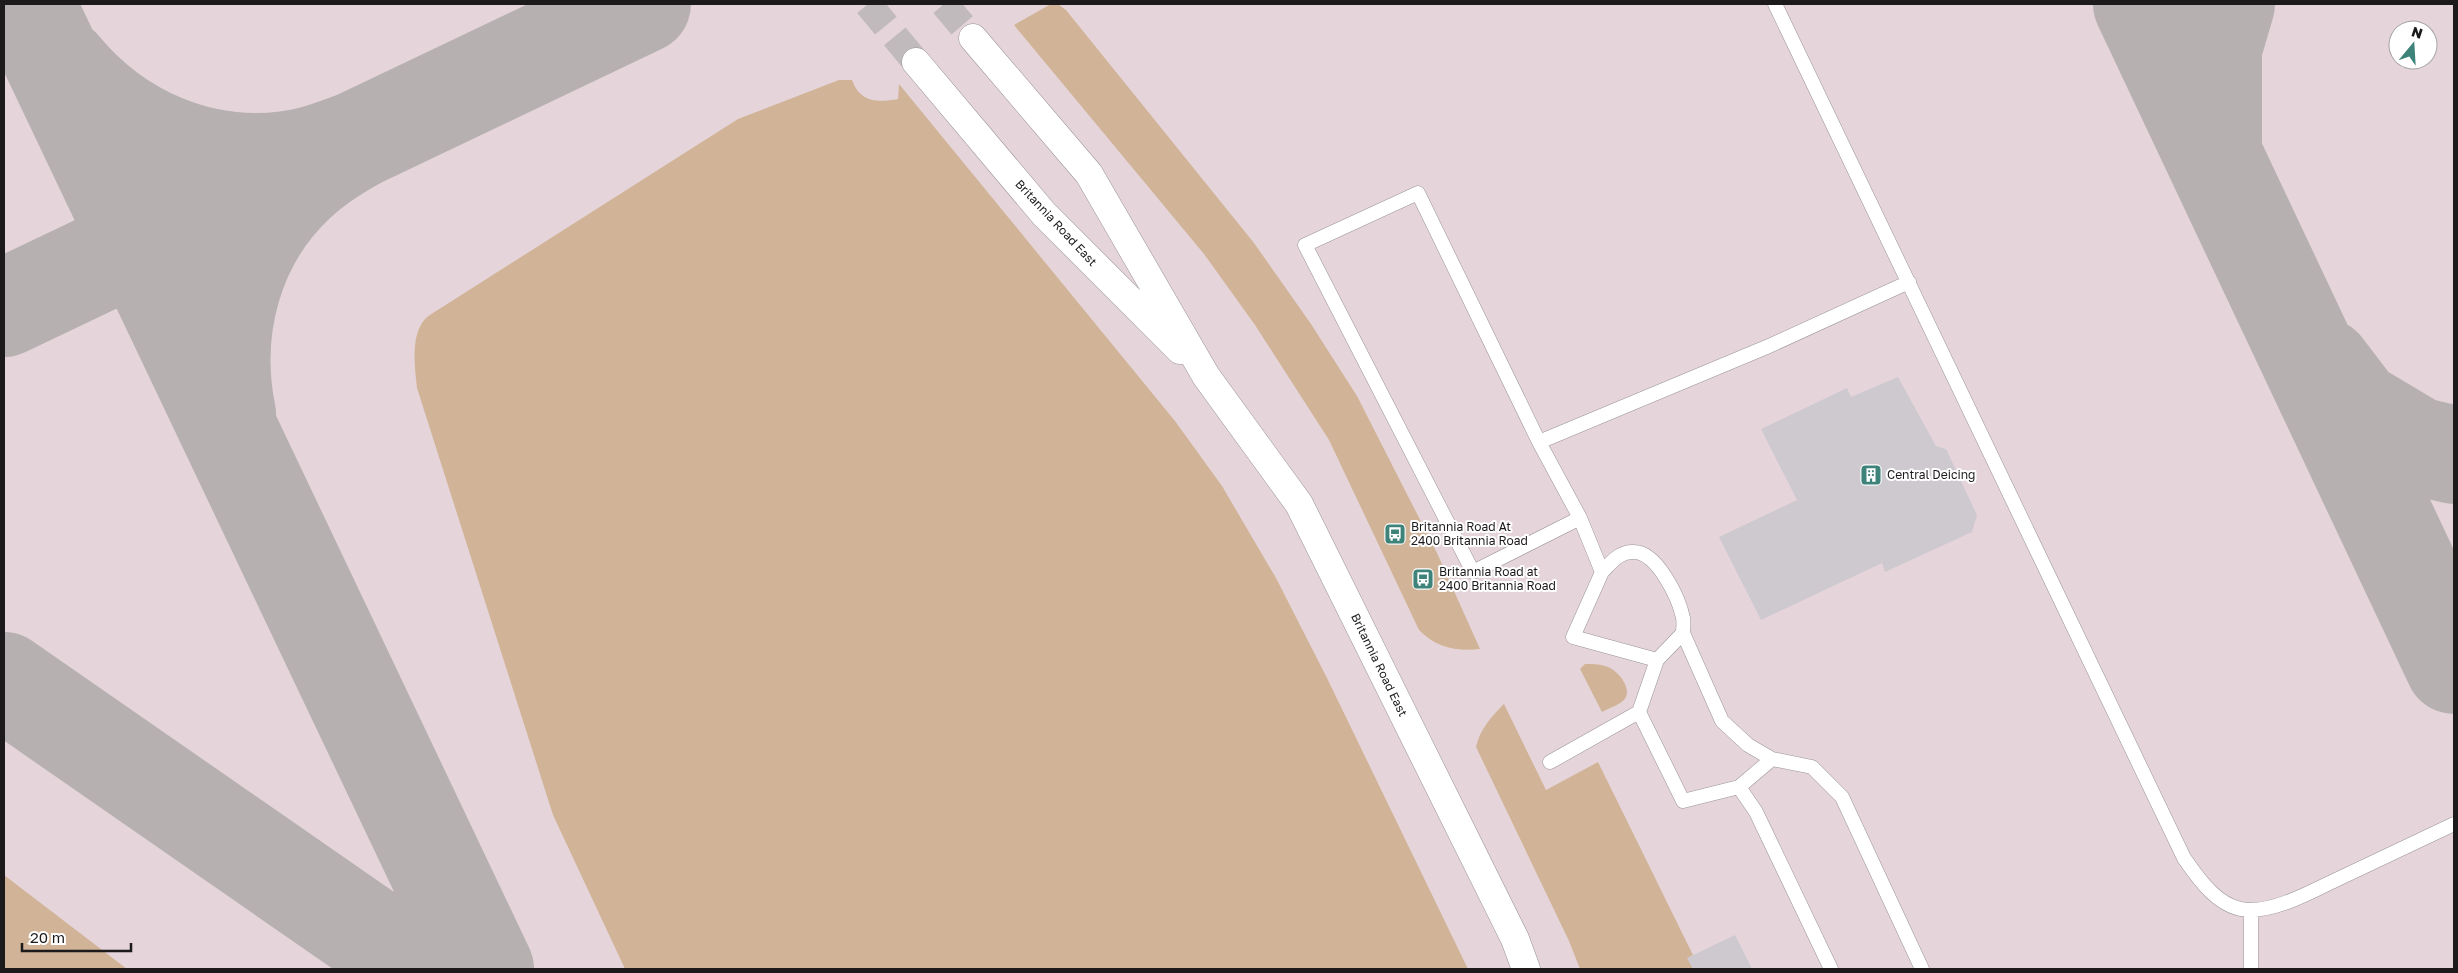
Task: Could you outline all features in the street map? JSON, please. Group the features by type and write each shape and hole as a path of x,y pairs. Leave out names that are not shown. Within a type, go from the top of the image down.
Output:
{"street":[{"name":"Britannia Road East","path":"973,38 1089,174 1206,376 1299,504 1515,939 1526,969"},
{"name":"Britannia Road East","path":"916,62 1044,214 1206,376"}],"lane":[{"path":"1776,4 2184,858 2201,882 2216,896 2234,907 2251,910 2287,902 2454,824"},
{"path":"1580,518 1473,572 1305,245 1418,192 1539,442 1580,518 1602,572"},
{"path":"1539,442 1769,346 1909,282"},
{"path":"1656,660 1573,637 1602,572 1617,556 1634,552 1649,556 1667,579 1683,618 1683,633 1722,721 1748,745 1772,759 1812,767 1842,797 1922,969"},
{"path":"1550,762 1639,712 1656,660 1683,633"},
{"path":"1639,712 1683,801 1739,787 1772,759"},
{"path":"1739,787 1756,812 1831,969"},
{"path":"2251,910 2251,969"}],"shaded area":[{"path":"4,4 2454,4 2454,969 4,969"},
{"path":"1051,4 1058,4 1066,10 1254,243 1311,324 1357,396 1437,553 1480,649 1463,650 1447,647 1432,641 1419,630 1329,440 1255,325 1204,254 1014,25"},
{"path":"839,80 852,80 860,93 876,101 898,99 899,84 1175,421 1222,486 1276,578 1327,678 1468,969 625,969 553,815 417,388 415,343 417,334 425,319 432,314 738,119"},
{"path":"1585,664 1598,664 1614,670 1624,683 1627,693 1626,697 1619,704 1602,712 1580,669"},
{"path":"1504,704 1546,790 1598,762 1693,955 1688,958 1693,969 1580,969 1569,941 1476,747 1480,735 1487,724"},
{"path":"4,875 127,969 4,969"}],"building":[{"name":"Central Deicing","path":"1898,377 1936,446 1946,449 1977,515 1972,532 1885,572 1882,563 1761,620 1719,537 1797,500 1761,429 1847,388 1851,397"},
{"path":"1735,935 1752,969 1693,969 1687,958"}],"taxiway":[{"path":"26,4 485,969"},
{"path":"4,308 642,4"},
{"path":"2142,4 2454,665"},
{"path":"2213,149 2213,48 2226,4"},
{"path":"62,68 108,112 134,129 162,143 192,153 222,160 254,162 286,160 332,149 359,139 327,158 297,182 275,205 257,231 242,259 225,319 222,351 227,414"},
{"path":"2323,367 2355,409 2417,446 2454,455"},
{"path":"4,681 419,969"}],"tunnel":[{"path":"868,4 916,62"},
{"path":"944,4 973,38"}],"place":[{"name":"Central Deicing","path":"1871,475"},
{"name":"Britannia Road At 2400 Britannia Road","path":"1395,534"},
{"name":"Britannia Road at 2400 Britannia Road","path":"1423,579"}]}
